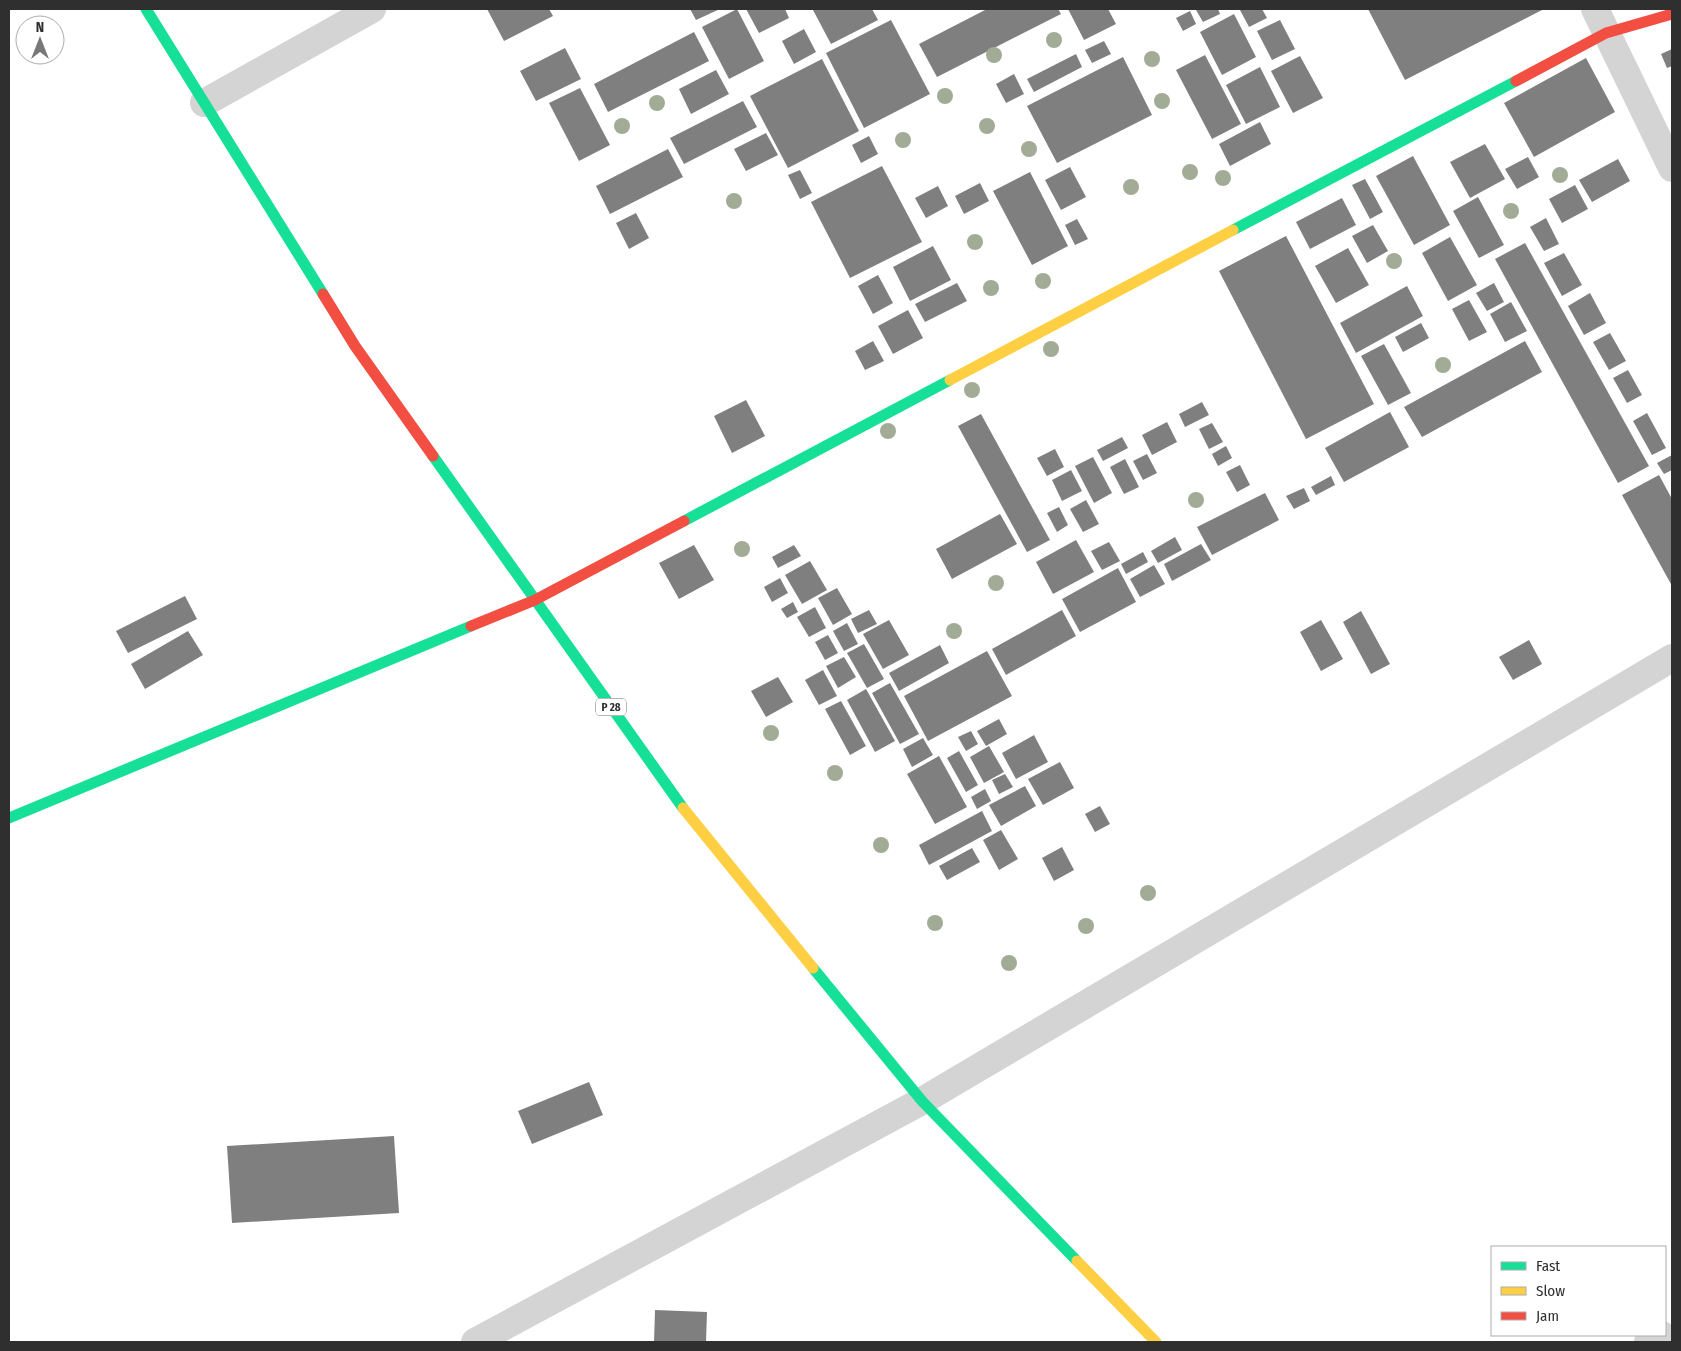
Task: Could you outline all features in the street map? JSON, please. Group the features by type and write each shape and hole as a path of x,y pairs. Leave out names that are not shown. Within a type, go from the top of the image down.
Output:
{"street":[{"name":"P 28","path":"146,9 355,346 688,815 922,1101 1156,1342"},
{"path":"204,103 372,9"},
{"path":"1595,9 1672,168"},
{"path":"9,818 535,600 1606,33 1672,14"},
{"path":"475,1342 922,1101 1672,658"},
{"path":"1648,1342 1659,1336"}],"building":[{"path":"487,9 549,9 553,16 504,41"},
{"path":"690,9 720,9 696,20"},
{"path":"737,9 764,61 729,79 702,27"},
{"path":"746,9 785,9 789,18 759,33"},
{"path":"872,9 878,20 831,44 813,10"},
{"path":"987,9 1058,9 1061,14 937,77 919,44"},
{"path":"1068,9 1108,9 1116,24 1084,40"},
{"path":"1218,9 1220,14 1203,22 1196,10"},
{"path":"1241,9 1262,9 1267,18 1249,27"},
{"path":"1368,9 1544,9 1405,80"},
{"path":"1190,11 1196,24 1183,31 1176,18"},
{"path":"1234,14 1256,57 1222,75 1200,32"},
{"path":"891,20 930,94 864,128 826,53"},
{"path":"1280,20 1295,49 1272,60 1257,31"},
{"path":"804,29 816,52 794,64 782,41"},
{"path":"694,32 709,61 608,112 594,84"},
{"path":"1104,41 1111,54 1092,63 1085,50"},
{"path":"565,48 581,79 536,101 520,71"},
{"path":"1672,49 1672,66 1667,68 1661,54"},
{"path":"1076,54 1082,67 1034,92 1027,79"},
{"path":"1205,55 1241,124 1212,139 1176,70"},
{"path":"1300,56 1323,98 1293,113 1271,71"},
{"path":"1123,57 1152,115 1057,163 1027,106"},
{"path":"1586,58 1615,112 1534,157 1504,103"},
{"path":"822,59 859,131 788,168 750,96"},
{"path":"1260,67 1280,107 1246,124 1226,85"},
{"path":"716,70 729,94 691,114 679,89"},
{"path":"1014,74 1024,94 1006,103 996,84"},
{"path":"580,88 610,145 579,161 549,103"},
{"path":"743,101 757,127 684,164 670,138"},
{"path":"1260,122 1271,144 1230,166 1219,144"},
{"path":"766,133 778,155 746,171 734,149"},
{"path":"869,136 878,154 861,163 852,145"},
{"path":"1485,144 1505,179 1470,198 1450,162"},
{"path":"668,149 683,177 610,214 596,186"},
{"path":"1413,156 1450,225 1414,245 1376,176"},
{"path":"1528,157 1539,177 1517,189 1505,169"},
{"path":"1618,159 1630,181 1592,202 1579,180"},
{"path":"882,166 922,242 850,278 811,202"},
{"path":"1070,167 1086,197 1061,210 1045,180"},
{"path":"800,170 812,193 800,199 788,175"},
{"path":"1030,172 1068,246 1032,265 993,191"},
{"path":"1365,179 1383,212 1370,219 1352,185"},
{"path":"980,183 989,201 964,214 955,196"},
{"path":"1575,185 1588,209 1562,223 1549,199"},
{"path":"938,186 948,206 926,218 915,198"},
{"path":"1478,197 1504,245 1479,258 1453,211"},
{"path":"1342,198 1356,225 1310,249 1296,222"},
{"path":"636,213 649,238 629,249 616,223"},
{"path":"1546,218 1559,244 1544,251 1530,227"},
{"path":"1077,219 1088,239 1075,245 1065,225"},
{"path":"1373,225 1388,251 1367,263 1352,236"},
{"path":"1286,236 1374,404 1306,439 1219,271"},
{"path":"1450,237 1477,285 1448,301 1422,253"},
{"path":"1525,243 1649,466 1618,483 1495,259"},
{"path":"933,246 951,280 910,301 893,267"},
{"path":"1348,248 1369,285 1336,303 1315,266"},
{"path":"1564,253 1582,285 1562,296 1544,263"},
{"path":"878,275 893,303 873,314 858,286"},
{"path":"957,283 967,301 925,322 915,304"},
{"path":"1494,283 1504,302 1487,311 1476,293"},
{"path":"1407,286 1423,316 1356,353 1340,323"},
{"path":"1590,293 1606,323 1584,335 1568,306"},
{"path":"1469,300 1487,332 1469,341 1452,309"},
{"path":"1511,302 1527,331 1505,342 1490,314"},
{"path":"908,310 923,338 893,354 878,326"},
{"path":"1421,323 1429,338 1403,352 1395,337"},
{"path":"1610,333 1626,361 1609,370 1593,342"},
{"path":"873,341 884,361 865,370 855,351"},
{"path":"1525,341 1542,372 1422,437 1404,407"},
{"path":"1384,344 1411,393 1388,405 1361,356"},
{"path":"1628,370 1642,395 1627,403 1613,378"},
{"path":"746,400 765,436 732,453 714,416"},
{"path":"1202,402 1209,415 1185,427 1179,414"},
{"path":"1390,412 1409,447 1344,482 1325,448"},
{"path":"1647,413 1666,448 1652,455 1633,421"},
{"path":"981,414 1050,540 1027,552 958,426"},
{"path":"1167,422 1177,442 1152,455 1142,435"},
{"path":"1212,423 1223,442 1209,449 1199,429"},
{"path":"1122,437 1128,448 1103,461 1097,450"},
{"path":"1226,446 1232,458 1218,466 1212,454"},
{"path":"1055,449 1064,467 1047,476 1037,458"},
{"path":"1147,454 1157,473 1143,480 1133,461"},
{"path":"1672,455 1672,470 1664,474 1657,463"},
{"path":"1093,457 1112,493 1094,503 1075,466"},
{"path":"1125,459 1139,487 1124,494 1110,467"},
{"path":"1240,465 1250,485 1237,492 1226,472"},
{"path":"1071,470 1082,491 1062,501 1052,480"},
{"path":"1659,475 1672,499 1672,586 1622,495"},
{"path":"1331,476 1335,485 1316,495 1311,487"},
{"path":"1304,488 1310,501 1294,509 1286,496"},
{"path":"1265,493 1279,520 1212,555 1197,527"},
{"path":"1086,500 1099,524 1083,532 1070,509"},
{"path":"1059,507 1068,525 1057,532 1047,513"},
{"path":"1000,514 1017,544 952,579 936,549"},
{"path":"1175,537 1182,550 1158,563 1151,551"},
{"path":"1076,540 1094,572 1053,594 1036,562"},
{"path":"1109,542 1120,561 1102,570 1091,551"},
{"path":"1201,544 1211,560 1172,581 1164,564"},
{"path":"694,545 714,580 679,599 659,563"},
{"path":"794,545 801,556 778,568 772,557"},
{"path":"1143,552 1148,562 1126,574 1121,564"},
{"path":"810,561 827,590 802,604 785,575"},
{"path":"1154,565 1165,584 1140,597 1130,579"},
{"path":"1118,568 1136,602 1080,632 1062,599"},
{"path":"780,578 788,593 772,602 764,587"},
{"path":"837,588 852,614 833,625 818,598"},
{"path":"185,596 197,619 128,653 116,631"},
{"path":"793,602 798,612 787,618 781,609"},
{"path":"815,607 826,628 809,637 797,617"},
{"path":"869,610 877,624 858,633 851,619"},
{"path":"1062,610 1076,636 1006,675 992,649"},
{"path":"1361,611 1390,664 1371,674 1343,622"},
{"path":"889,620 909,655 883,669 863,634"},
{"path":"1321,620 1343,659 1321,671 1300,632"},
{"path":"847,623 858,644 844,651 833,631"},
{"path":"188,631 203,655 145,689 131,664"},
{"path":"828,635 838,653 825,660 815,642"},
{"path":"1529,640 1542,664 1513,680 1499,657"},
{"path":"864,644 884,679 867,688 847,653"},
{"path":"940,645 949,663 899,691 889,673"},
{"path":"987,651 1012,696 928,741 904,696"},
{"path":"844,657 856,677 838,688 826,666"},
{"path":"823,670 837,696 819,705 805,680"},
{"path":"778,677 793,702 766,717 751,691"},
{"path":"890,683 919,734 900,744 872,693"},
{"path":"866,689 895,741 875,752 847,700"},
{"path":"841,701 866,746 850,755 825,709"},
{"path":"999,719 1007,734 986,746 977,731"},
{"path":"971,731 978,744 966,751 958,737"},
{"path":"1034,735 1048,762 1016,779 1002,753"},
{"path":"923,738 933,755 912,767 903,749"},
{"path":"989,746 1004,772 984,783 970,757"},
{"path":"959,751 978,785 966,792 947,758"},
{"path":"939,756 967,807 935,824 907,774"},
{"path":"1060,762 1074,788 1043,805 1028,779"},
{"path":"1005,774 1013,787 999,794 992,780"},
{"path":"1025,786 1036,806 1001,826 989,805"},
{"path":"985,789 991,801 977,809 971,797"},
{"path":"1100,806 1110,824 1095,832 1085,814"},
{"path":"982,811 992,831 929,865 919,845"},
{"path":"1001,830 1018,859 999,870 983,840"},
{"path":"1062,847 1074,870 1054,881 1042,858"},
{"path":"972,848 980,862 947,880 939,866"},
{"path":"589,1082 603,1115 532,1144 518,1111"},
{"path":"394,1136 399,1213 232,1223 227,1146"},
{"path":"655,1310 707,1312 706,1342 654,1342"}],"traffic: fast":[{"path":"146,9 323,294"},
{"path":"1233,230 1516,81"},
{"path":"684,521 950,380"},
{"path":"433,456 683,808"},
{"path":"9,818 471,626"},
{"path":"813,968 922,1101 1077,1261"}],"traffic: slow":[{"path":"950,380 1233,230"},
{"path":"683,808 813,968"},
{"path":"1077,1261 1156,1342"}],"traffic: jam":[{"path":"1516,81 1606,33 1672,14"},
{"path":"323,294 355,346 433,456"},
{"path":"471,626 535,600 684,521"}]}
